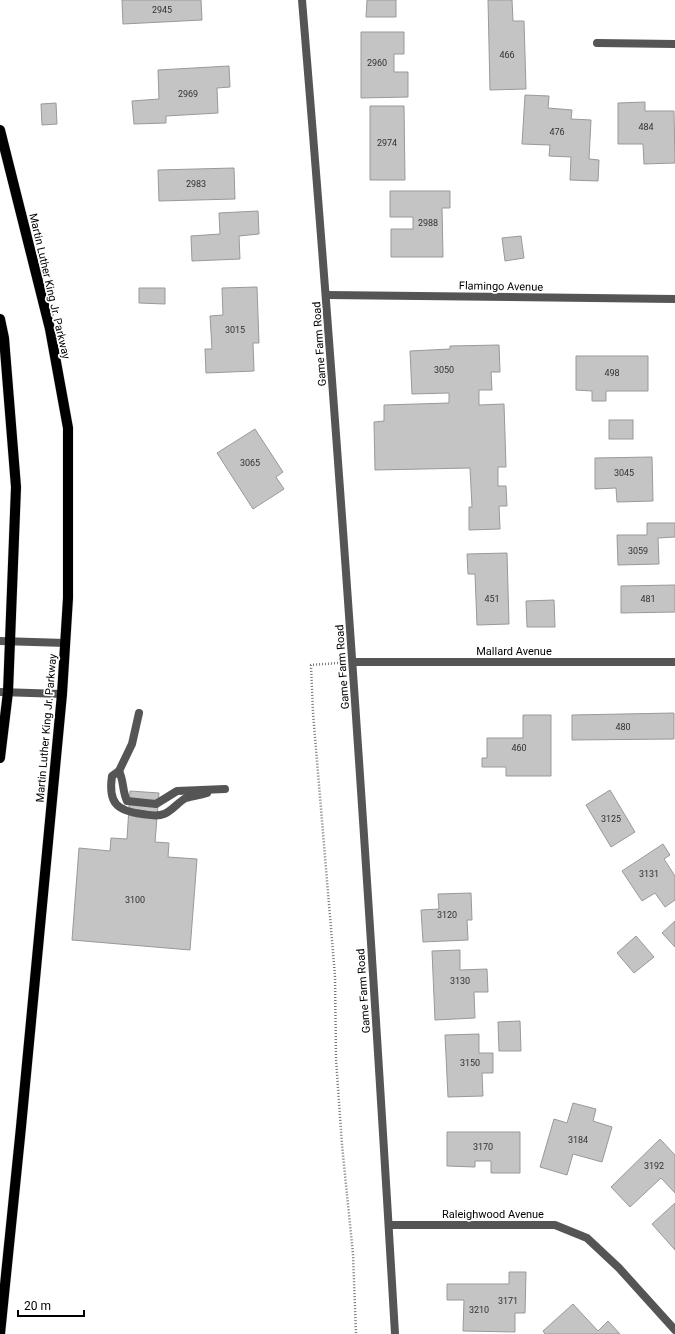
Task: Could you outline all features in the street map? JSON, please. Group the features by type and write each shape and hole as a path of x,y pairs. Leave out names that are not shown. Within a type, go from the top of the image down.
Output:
{"main road":[{"name":"Martin Luther King Jr. Parkway","path":"0,130 50,329 68,428 68,598 66,643 22,1120 0,1334"},
{"path":"0,319 4,338 16,487 5,641 0,758"}],"street":[{"name":"Game Farm Road","path":"302,0 326,295 353,662 395,1334"},
{"path":"597,44 675,44"},
{"name":"Flamingo Avenue","path":"326,295 675,299"},
{"path":"5,641 66,643"},
{"name":"Mallard Avenue","path":"353,662 675,662"},
{"path":"4,692 62,694"},
{"path":"119,771 122,777 123,792 127,801 156,804 177,791 226,789 186,798 165,814 156,816 129,813 121,809 114,801 110,789 112,776 119,771 132,744 139,713"},
{"name":"Raleighwood Avenue","path":"389,1225 555,1224 587,1238 619,1268 675,1330"}],"path":[{"path":"353,662 311,665 313,713 335,976 336,1059 342,1145 353,1254 356,1334"}],"building":[{"path":"122,0 201,0 202,20 123,24"},
{"path":"367,0 396,0 396,17 366,17"},
{"path":"488,0 512,0 513,21 524,21 526,89 490,90"},
{"path":"361,32 404,32 404,54 394,54 394,72 408,72 408,97 361,98"},
{"path":"229,66 230,87 217,88 218,113 166,116 166,123 134,124 132,101 159,99 158,70"},
{"path":"525,95 549,96 548,108 572,110 571,119 591,120 589,159 599,160 598,181 570,180 571,157 549,156 550,145 522,144"},
{"path":"645,102 645,111 674,111 675,163 644,164 643,144 618,144 618,103"},
{"path":"56,103 57,124 42,125 41,104"},
{"path":"370,106 404,106 405,180 370,180"},
{"path":"234,168 235,199 159,201 158,170"},
{"path":"390,191 450,191 450,208 442,208 443,257 391,257 391,229 413,229 413,217 390,217"},
{"path":"258,211 259,234 239,236 240,259 192,261 191,236 220,234 219,213"},
{"path":"521,236 524,258 505,261 502,238"},
{"path":"257,287 259,343 253,343 254,371 206,373 205,349 212,349 210,316 223,315 222,288"},
{"path":"139,288 165,288 165,304 139,303"},
{"path":"499,345 500,372 491,372 492,390 479,390 479,405 504,404 506,467 498,467 498,486 506,486 507,506 499,506 500,529 469,530 469,507 472,507 470,468 375,470 374,422 384,421 384,405 449,403 449,393 412,394 410,351 450,349 450,346"},
{"path":"576,356 648,356 648,391 606,391 606,401 592,401 592,391 576,390"},
{"path":"609,420 633,420 633,439 609,439"},
{"path":"255,429 283,472 276,477 284,489 253,509 217,453"},
{"path":"652,457 653,501 617,502 616,488 595,489 595,458"},
{"path":"647,523 675,523 675,537 658,538 659,564 618,565 617,535 647,535"},
{"path":"507,553 509,624 477,625 475,574 468,574 467,554"},
{"path":"675,585 675,612 621,613 621,586"},
{"path":"554,600 555,627 527,627 526,601"},
{"path":"674,713 674,739 572,740 572,715"},
{"path":"523,715 551,715 551,776 506,776 506,767 482,767 482,758 487,758 487,738 523,738"},
{"path":"610,790 635,832 611,847 586,805"},
{"path":"130,791 159,793 155,842 169,843 168,857 197,859 190,950 72,940 79,848 110,851 111,838 127,839"},
{"path":"663,844 670,855 664,859 675,876 675,900 665,907 655,893 642,901 622,871"},
{"path":"471,893 472,920 467,920 468,940 423,942 421,910 439,909 438,894"},
{"path":"675,921 675,947 662,933"},
{"path":"636,936 654,957 634,973 617,953"},
{"path":"460,950 460,970 487,969 488,992 474,992 475,1018 435,1020 432,951"},
{"path":"520,1021 521,1051 499,1051 498,1022"},
{"path":"479,1034 479,1053 493,1053 493,1073 482,1073 483,1096 448,1097 445,1035"},
{"path":"573,1103 596,1109 593,1121 612,1127 602,1162 573,1154 567,1175 540,1167 554,1119 567,1123"},
{"path":"447,1132 520,1132 520,1173 491,1173 491,1161 475,1161 475,1167 447,1166"},
{"path":"660,1139 675,1155 675,1193 661,1178 630,1207 611,1187"},
{"path":"675,1203 675,1250 652,1224"},
{"path":"509,1272 526,1272 525,1313 515,1313 515,1332 463,1331 464,1300 447,1300 447,1284 509,1284"},
{"path":"573,1304 598,1331 608,1321 620,1334 545,1334 543,1331"}]}
